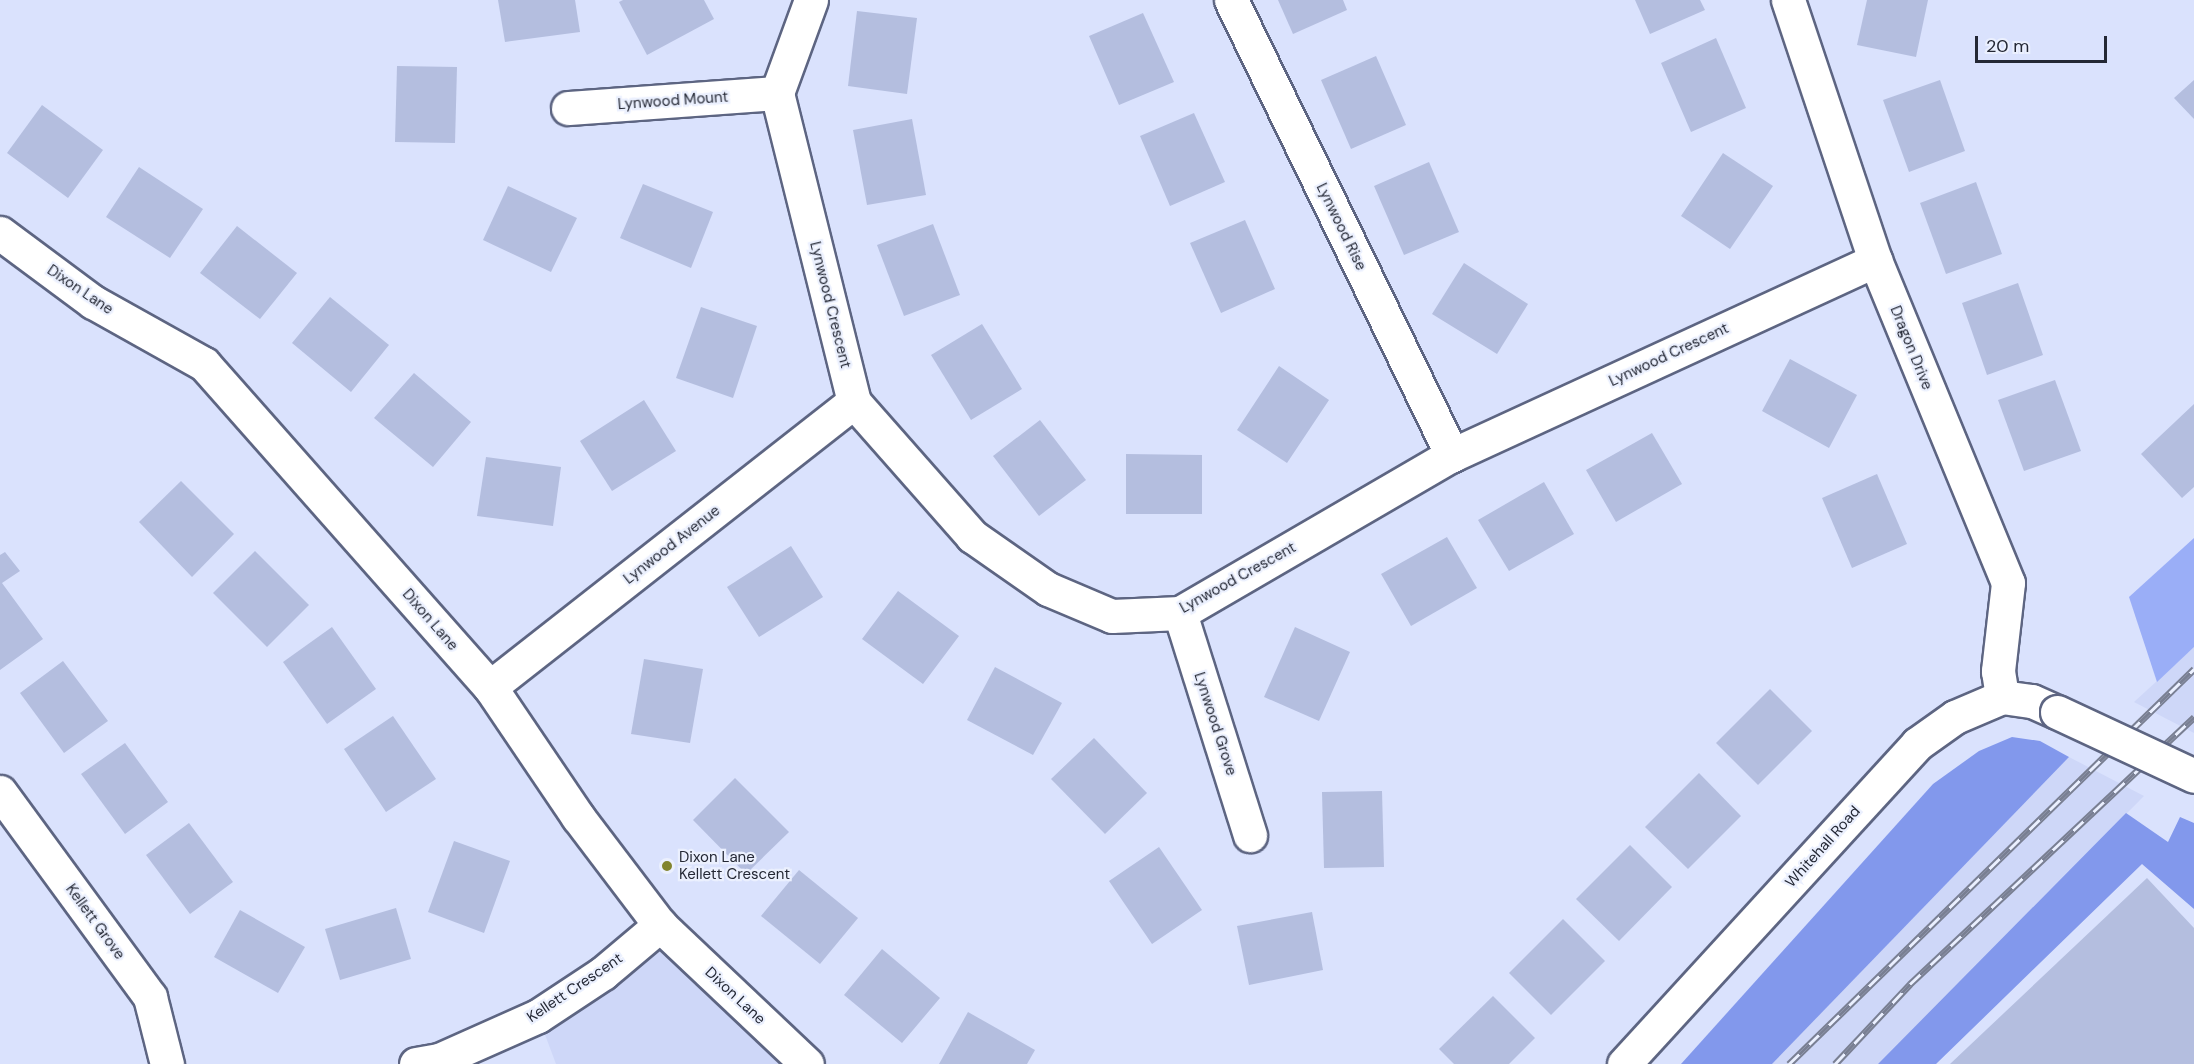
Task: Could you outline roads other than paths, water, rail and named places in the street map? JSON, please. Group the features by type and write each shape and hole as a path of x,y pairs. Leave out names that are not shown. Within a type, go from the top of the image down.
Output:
{"street":[{"path":"777,93 811,0"},
{"name":"Lynwood Rise","path":"1231,0 1452,455"},
{"name":"Dragon Drive","path":"1788,0 1875,260 2008,583 1998,671 2002,697"},
{"name":"Lynwood Mount","path":"568,108 777,93"},
{"name":"Lynwood Crescent","path":"777,93 854,402 972,536 1048,589 1112,616 1180,614 1452,455 1875,260"},
{"name":"Dixon Lane","path":"0,234 93,302 204,364 490,687 578,817 660,925 807,1064"},
{"name":"Lynwood Avenue","path":"490,687 854,402"},
{"name":"Lynwood Grove","path":"1180,614 1250,835"},
{"path":"2002,697 2032,701 2194,776"},
{"name":"Whitehall Road","path":"1624,1064 1917,744 1955,717 2002,697"},
{"name":"Kellett Grove","path":"0,792 150,997 167,1064"},
{"name":"Kellett Crescent","path":"416,1064 439,1060 538,1016 603,973 660,925"}],"railway":[{"path":"1789,1064 2194,669"},
{"path":"1835,1064 1910,984 2194,717"}],"place":[{"name":"Dixon Lane Kellett Crescent","path":"667,866"}]}
